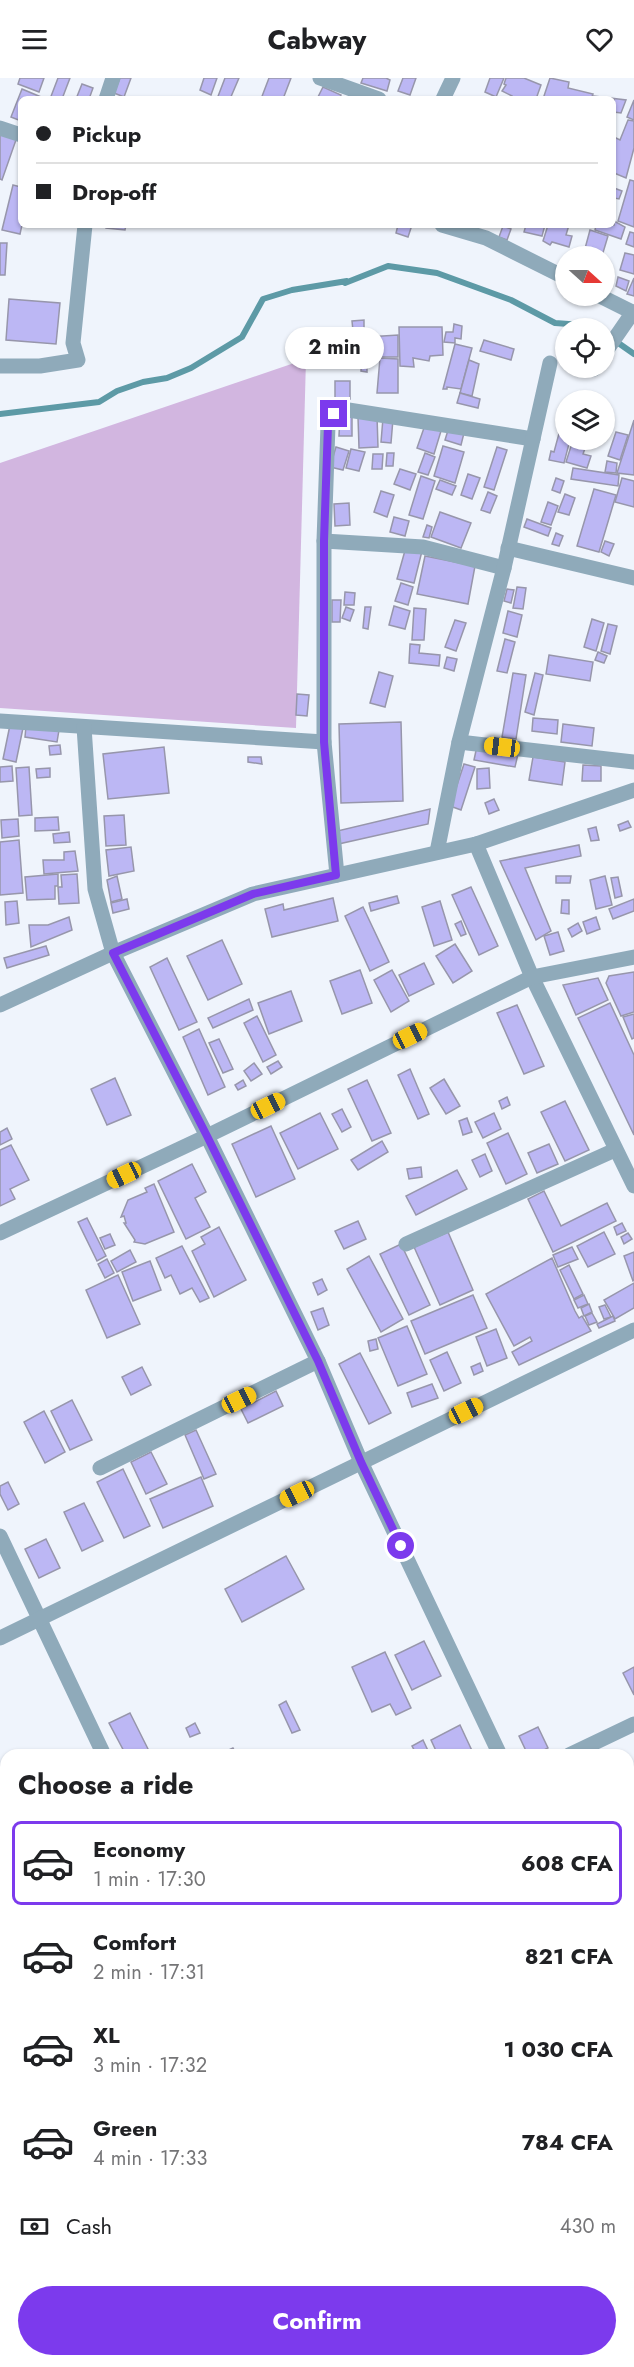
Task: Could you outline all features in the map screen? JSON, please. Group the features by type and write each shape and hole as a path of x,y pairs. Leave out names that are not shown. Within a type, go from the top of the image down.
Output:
{"street":[{"path":"107,96 113,78"},
{"path":"320,78 371,96"},
{"path":"444,96 453,78"},
{"path":"0,128 18,134"},
{"path":"0,366 40,366 78,360 73,343 85,228"},
{"path":"452,228 486,238 555,272"},
{"path":"615,305 632,315 615,339"},
{"path":"436,852 459,742 504,568 550,363"},
{"path":"336,875 324,742 324,541 328,425 334,414 342,410 533,439"},
{"path":"324,541 423,547 504,568"},
{"path":"508,549 634,578"},
{"path":"0,721 324,742"},
{"path":"84,727 95,889 113,953 207,1136 318,1361 361,1462 497,1749"},
{"path":"459,742 634,762"},
{"path":"0,1005 113,953 253,894 476,844 634,790"},
{"path":"476,844 532,977 634,1186"},
{"path":"0,1233 207,1136 532,977 634,957"},
{"path":"406,1244 615,1150"},
{"path":"0,1638 634,1330"},
{"path":"100,1468 318,1361"},
{"path":"0,1536 101,1749"},
{"path":"582,1749 634,1724"}],"shaded area":[{"path":"306,359 296,728 0,708 0,463"}],"building":[{"path":"20,78 44,78 39,92 18,84"},
{"path":"58,78 70,78 63,96 51,96"},
{"path":"120,78 131,78 124,96 114,93"},
{"path":"204,78 217,78 211,95 200,90"},
{"path":"225,78 239,78 231,96 218,96"},
{"path":"269,78 291,78 284,96 262,96"},
{"path":"363,78 390,80 387,91 361,83"},
{"path":"403,78 416,78 410,95 398,91"},
{"path":"490,78 504,78 496,96 485,92"},
{"path":"506,78 524,78 541,85 537,96 512,96 502,91 506,85 504,84"},
{"path":"550,78 569,82 568,88 593,94 592,96 544,96"},
{"path":"82,84 93,88 90,96 77,96"},
{"path":"323,87 341,95 340,96 318,96"},
{"path":"22,89 39,96 19,96"},
{"path":"18,99 18,120 11,117"},
{"path":"616,99 626,100 621,113 616,112"},
{"path":"634,100 634,120 627,117"},
{"path":"628,120 634,121 634,148 626,178 616,174 616,138 620,140"},
{"path":"0,131 17,137 2,180 0,179"},
{"path":"630,180 634,181 634,227 618,221"},
{"path":"13,185 18,186 20,234 2,230"},
{"path":"616,189 622,191 619,199 616,198"},
{"path":"616,222 625,227 621,239 595,230 595,228 616,228"},
{"path":"397,228 411,228 408,237 396,233"},
{"path":"502,228 511,229 507,240 499,237"},
{"path":"525,228 544,228 542,236 524,232"},
{"path":"547,228 568,228 566,235 572,236 569,246 552,242 550,245 543,241"},
{"path":"590,230 608,236 605,246 586,246"},
{"path":"630,232 634,233 634,247 626,244"},
{"path":"0,243 7,243 5,275 0,275"},
{"path":"625,253 634,255 634,274 620,270"},
{"path":"618,277 629,281 626,291 616,286"},
{"path":"634,278 634,296 627,294"},
{"path":"9,299 60,303 56,344 6,340"},
{"path":"364,320 364,330 353,331 352,321"},
{"path":"454,324 462,326 461,339 455,338 455,343 444,342 446,332 453,332"},
{"path":"399,327 442,327 443,355 430,356 429,361 413,358 414,367 400,366"},
{"path":"398,335 398,357 377,357 378,347 363,347 367,337"},
{"path":"337,340 348,340 349,352 337,352"},
{"path":"484,340 514,349 511,360 480,351"},
{"path":"455,344 472,348 461,389 447,387 443,389"},
{"path":"362,350 367,350 367,372 361,371"},
{"path":"380,358 398,359 398,393 377,393"},
{"path":"469,360 479,364 472,396 460,393"},
{"path":"335,381 350,381 350,399 335,399"},
{"path":"460,393 480,399 478,408 457,403"},
{"path":"340,415 352,415 352,436 339,436"},
{"path":"377,416 378,447 359,448 358,417"},
{"path":"383,418 393,419 391,443 381,442"},
{"path":"634,420 634,475 617,473"},
{"path":"425,425 441,431 434,454 417,448"},
{"path":"449,427 464,433 461,445 445,440"},
{"path":"616,432 628,435 620,460 608,456 610,450 615,450"},
{"path":"443,446 464,452 455,483 434,476"},
{"path":"336,447 349,451 343,470 330,467"},
{"path":"497,447 507,450 494,490 484,487"},
{"path":"555,448 567,450 564,463 549,460 551,451 554,452"},
{"path":"351,449 365,452 359,471 346,468"},
{"path":"570,450 584,450 583,454 591,456 587,468 566,462"},
{"path":"387,453 394,453 393,466 386,466"},
{"path":"425,453 435,457 428,475 418,472"},
{"path":"373,454 383,454 382,469 372,469"},
{"path":"607,461 617,463 616,473 605,472"},
{"path":"573,468 619,475 618,486 571,479"},
{"path":"400,469 416,474 410,490 394,484"},
{"path":"468,474 480,478 472,499 461,495"},
{"path":"421,476 435,481 423,519 409,515"},
{"path":"556,478 564,481 560,493 552,490"},
{"path":"622,478 634,481 634,507 615,502"},
{"path":"440,480 456,486 452,495 436,489"},
{"path":"594,489 616,495 599,552 577,546"},
{"path":"381,491 394,495 387,517 374,512"},
{"path":"488,492 497,496 490,513 481,510"},
{"path":"565,494 575,498 569,515 558,512"},
{"path":"548,502 558,506 551,525 541,522"},
{"path":"349,503 350,525 335,526 334,504"},
{"path":"440,512 471,523 461,548 431,537"},
{"path":"394,517 409,521 405,536 390,532"},
{"path":"527,519 551,528 548,536 524,527"},
{"path":"427,525 432,527 429,538 423,537"},
{"path":"556,533 563,536 559,546 552,544"},
{"path":"605,541 614,544 609,556 601,552"},
{"path":"406,547 422,551 414,583 397,579"},
{"path":"425,556 475,566 468,604 417,594"},
{"path":"401,583 413,587 408,605 395,601"},
{"path":"517,587 526,588 523,609 513,608"},
{"path":"507,589 514,590 511,603 504,601"},
{"path":"345,592 355,593 354,605 344,605"},
{"path":"332,600 341,600 340,622 332,622"},
{"path":"394,606 410,611 405,629 389,625"},
{"path":"346,607 354,610 350,621 342,618"},
{"path":"365,607 371,607 368,629 363,628"},
{"path":"414,608 426,609 424,640 412,640"},
{"path":"508,611 522,615 517,637 503,633"},
{"path":"592,619 604,623 596,651 584,647"},
{"path":"455,620 466,623 456,651 445,647"},
{"path":"608,624 617,626 610,654 601,651"},
{"path":"505,639 515,642 507,673 497,671"},
{"path":"410,644 420,645 419,653 440,655 439,666 409,663"},
{"path":"598,652 607,656 604,663 595,660"},
{"path":"549,655 593,662 590,681 546,674"},
{"path":"447,657 457,659 454,671 444,668"},
{"path":"379,672 393,676 385,707 370,703"},
{"path":"513,673 526,675 516,739 502,737"},
{"path":"535,673 543,675 534,715 525,712"},
{"path":"297,694 309,695 307,716 296,715"},
{"path":"533,718 558,720 557,734 532,731"},
{"path":"401,722 403,801 341,803 339,724"},
{"path":"563,724 594,728 592,746 561,742"},
{"path":"10,725 23,728 16,762 3,759"},
{"path":"26,726 59,730 57,742 25,737"},
{"path":"60,745 61,754 50,755 49,746"},
{"path":"477,746 518,754 515,767 474,760"},
{"path":"164,747 169,793 108,799 103,754"},
{"path":"248,757 261,757 262,764 248,762"},
{"path":"533,757 565,762 562,785 529,780"},
{"path":"464,764 475,767 461,810 450,806"},
{"path":"583,765 601,766 601,781 582,781"},
{"path":"12,766 13,781 0,782 0,767"},
{"path":"29,767 32,815 19,816 16,768"},
{"path":"50,768 50,777 37,778 36,769"},
{"path":"489,768 490,788 477,789 477,769"},
{"path":"494,799 499,810 489,814 485,803"},
{"path":"430,809 428,824 334,845 333,832"},
{"path":"124,815 126,845 106,846 104,816"},
{"path":"58,817 59,830 35,831 35,818"},
{"path":"18,819 19,836 2,838 1,820"},
{"path":"628,821 631,827 620,831 618,825"},
{"path":"596,827 599,840 591,841 588,829"},
{"path":"69,832 70,842 54,843 53,834"},
{"path":"19,840 23,893 0,895 0,842"},
{"path":"579,845 581,856 525,868 551,931 536,940 500,861"},
{"path":"131,847 134,871 109,876 106,850"},
{"path":"75,851 78,871 44,874 43,860 64,860 64,852"},
{"path":"58,874 55,899 27,900 25,877"},
{"path":"77,874 79,903 59,904 58,887 62,887 61,875"},
{"path":"117,876 122,899 111,902 107,880"},
{"path":"556,876 571,876 570,883 556,883"},
{"path":"605,876 612,905 596,909 590,880"},
{"path":"618,877 622,896 615,898 611,878"},
{"path":"471,887 498,946 479,955 452,895"},
{"path":"397,896 399,903 371,911 369,903"},
{"path":"333,898 338,921 272,937 265,909 283,904 284,910"},
{"path":"127,899 129,909 113,913 111,903"},
{"path":"634,899 634,911 613,919 609,909"},
{"path":"562,900 569,900 569,914 561,913"},
{"path":"17,901 19,923 6,925 5,902"},
{"path":"440,901 452,940 434,946 422,907"},
{"path":"363,907 389,962 370,971 345,916"},
{"path":"69,917 72,930 31,947 29,925 48,925"},
{"path":"596,917 600,929 587,934 583,922"},
{"path":"461,921 466,934 461,936 455,924"},
{"path":"578,923 582,931 572,937 568,929"},
{"path":"558,932 564,951 550,955 544,936"},
{"path":"222,940 242,984 208,1000 187,956"},
{"path":"455,944 472,971 453,983 436,956"},
{"path":"46,946 49,955 7,968 4,958"},
{"path":"167,958 197,1022 179,1030 150,967"},
{"path":"424,963 434,984 409,996 399,975"},
{"path":"360,970 372,1003 342,1014 330,981"},
{"path":"392,970 409,1001 391,1012 374,980"},
{"path":"634,972 634,1012 621,1016 606,983 609,976"},
{"path":"598,978 608,1000 576,1015 563,985"},
{"path":"291,991 302,1021 269,1034 258,1003"},
{"path":"249,999 253,1010 213,1028 208,1018"},
{"path":"610,1003 634,1055 634,1135 578,1018"},
{"path":"517,1005 544,1066 524,1074 497,1013"},
{"path":"634,1014 634,1038 632,1039 623,1017"},
{"path":"257,1016 276,1055 263,1062 244,1023"},
{"path":"199,1029 225,1087 208,1095 183,1037"},
{"path":"219,1039 233,1069 223,1073 209,1043"},
{"path":"278,1061 282,1067 271,1074 267,1067"},
{"path":"254,1063 262,1074 251,1081 244,1071"},
{"path":"410,1069 429,1114 418,1119 398,1075"},
{"path":"115,1078 131,1115 107,1125 91,1089"},
{"path":"444,1079 460,1106 446,1114 430,1088"},
{"path":"243,1080 246,1086 238,1090 235,1085"},
{"path":"367,1080 391,1133 372,1141 348,1089"},
{"path":"507,1097 510,1105 502,1109 499,1101"},
{"path":"565,1101 589,1150 565,1161 541,1112"},
{"path":"342,1109 351,1127 342,1132 332,1114"},
{"path":"320,1113 338,1149 298,1169 280,1133"},
{"path":"494,1113 501,1129 483,1138 475,1122"},
{"path":"467,1118 472,1132 463,1135 459,1121"},
{"path":"271,1126 295,1179 256,1197 232,1144"},
{"path":"7,1128 12,1139 0,1145 0,1132"},
{"path":"508,1133 527,1174 506,1184 487,1143"},
{"path":"382,1141 388,1152 358,1170 351,1160"},
{"path":"549,1144 558,1164 537,1173 528,1153"},
{"path":"11,1145 29,1180 10,1189 15,1199 0,1206 0,1150"},
{"path":"485,1154 492,1171 480,1177 472,1160"},
{"path":"192,1164 206,1192 195,1198 210,1227 186,1239 158,1181"},
{"path":"421,1167 422,1177 409,1179 407,1169"},
{"path":"457,1170 467,1189 416,1215 406,1196"},
{"path":"154,1184 174,1232 145,1244 134,1242 135,1240 124,1223 126,1223 124,1216 121,1217 128,1200 147,1192 145,1188"},
{"path":"544,1191 561,1226 607,1203 616,1221 553,1252 528,1199"},
{"path":"87,1218 106,1256 97,1261 78,1222"},
{"path":"358,1221 366,1239 344,1249 335,1231"},
{"path":"622,1223 626,1231 617,1235 614,1227"},
{"path":"219,1227 246,1280 214,1297 192,1251 205,1244 201,1237"},
{"path":"448,1232 473,1290 440,1305 414,1247"},
{"path":"604,1232 615,1254 588,1267 577,1246"},
{"path":"628,1233 632,1239 624,1244 621,1237"},
{"path":"110,1234 115,1245 105,1249 100,1238"},
{"path":"401,1244 430,1305 409,1315 380,1254"},
{"path":"182,1246 209,1298 200,1302 192,1288 180,1294 171,1275 165,1278 156,1258"},
{"path":"572,1247 578,1259 558,1267 553,1255"},
{"path":"130,1250 136,1262 117,1272 111,1261"},
{"path":"634,1252 634,1280 633,1281 624,1256"},
{"path":"369,1256 403,1319 381,1332 347,1269"},
{"path":"552,1258 575,1311 579,1318 582,1316 591,1331 519,1365 512,1352 532,1341 530,1337 514,1346 486,1294"},
{"path":"107,1259 114,1273 105,1278 98,1264"},
{"path":"150,1261 161,1290 133,1301 122,1272"},
{"path":"569,1265 583,1294 574,1299 560,1270"},
{"path":"118,1275 140,1324 107,1338 86,1290"},
{"path":"322,1279 327,1290 318,1295 313,1283"},
{"path":"634,1283 634,1308 615,1319 604,1300"},
{"path":"473,1295 487,1328 425,1354 411,1321"},
{"path":"584,1295 588,1304 578,1308 574,1300"},
{"path":"589,1304 592,1312 584,1316 581,1308"},
{"path":"605,1305 611,1317 604,1319 599,1307"},
{"path":"323,1308 329,1325 318,1330 311,1312"},
{"path":"592,1313 597,1322 589,1325 585,1316"},
{"path":"613,1316 615,1321 599,1328 597,1324"},
{"path":"407,1326 427,1374 398,1386 378,1338"},
{"path":"496,1329 507,1358 487,1366 476,1337"},
{"path":"376,1339 378,1349 370,1351 368,1341"},
{"path":"447,1352 461,1383 444,1391 430,1360"},
{"path":"360,1353 391,1413 369,1424 339,1364"},
{"path":"480,1363 483,1371 474,1375 471,1367"},
{"path":"142,1367 151,1385 131,1395 122,1377"},
{"path":"432,1384 438,1398 412,1407 407,1393"},
{"path":"276,1391 283,1406 248,1423 241,1409"},
{"path":"72,1400 92,1440 70,1450 51,1411"},
{"path":"44,1411 65,1452 45,1463 24,1422"},
{"path":"196,1430 216,1474 204,1479 185,1435"},
{"path":"151,1452 167,1484 146,1494 131,1462"},
{"path":"123,1469 150,1526 124,1538 97,1482"},
{"path":"201,1477 213,1506 163,1528 150,1499"},
{"path":"8,1482 19,1504 8,1510 0,1494 0,1486"},
{"path":"84,1503 103,1541 82,1551 64,1512"},
{"path":"46,1539 60,1568 39,1578 25,1549"},
{"path":"286,1556 304,1589 242,1622 225,1589"},
{"path":"424,1641 441,1676 412,1690 395,1655"},
{"path":"385,1652 411,1708 396,1715 390,1704 372,1712 352,1667"},
{"path":"634,1667 634,1695 623,1673"},
{"path":"286,1701 300,1730 292,1733 279,1705"},
{"path":"130,1713 148,1749 123,1749 109,1723"},
{"path":"195,1723 200,1733 190,1737 186,1728"},
{"path":"460,1725 471,1749 435,1749 431,1740"},
{"path":"538,1727 548,1748 525,1749 519,1736"},
{"path":"423,1740 427,1749 414,1749 412,1746"}],"waterway":[{"path":"0,414 99,402 117,391 143,382 167,378 191,368 242,337 263,299 292,290 347,281 345,283 388,266 437,273 511,300 555,323"},
{"path":"615,341 634,354"}],"route":[{"path":"334,414 328,425 324,541 324,742 336,875 253,894 113,953 207,1136 318,1361 361,1462 401,1546"}]}
